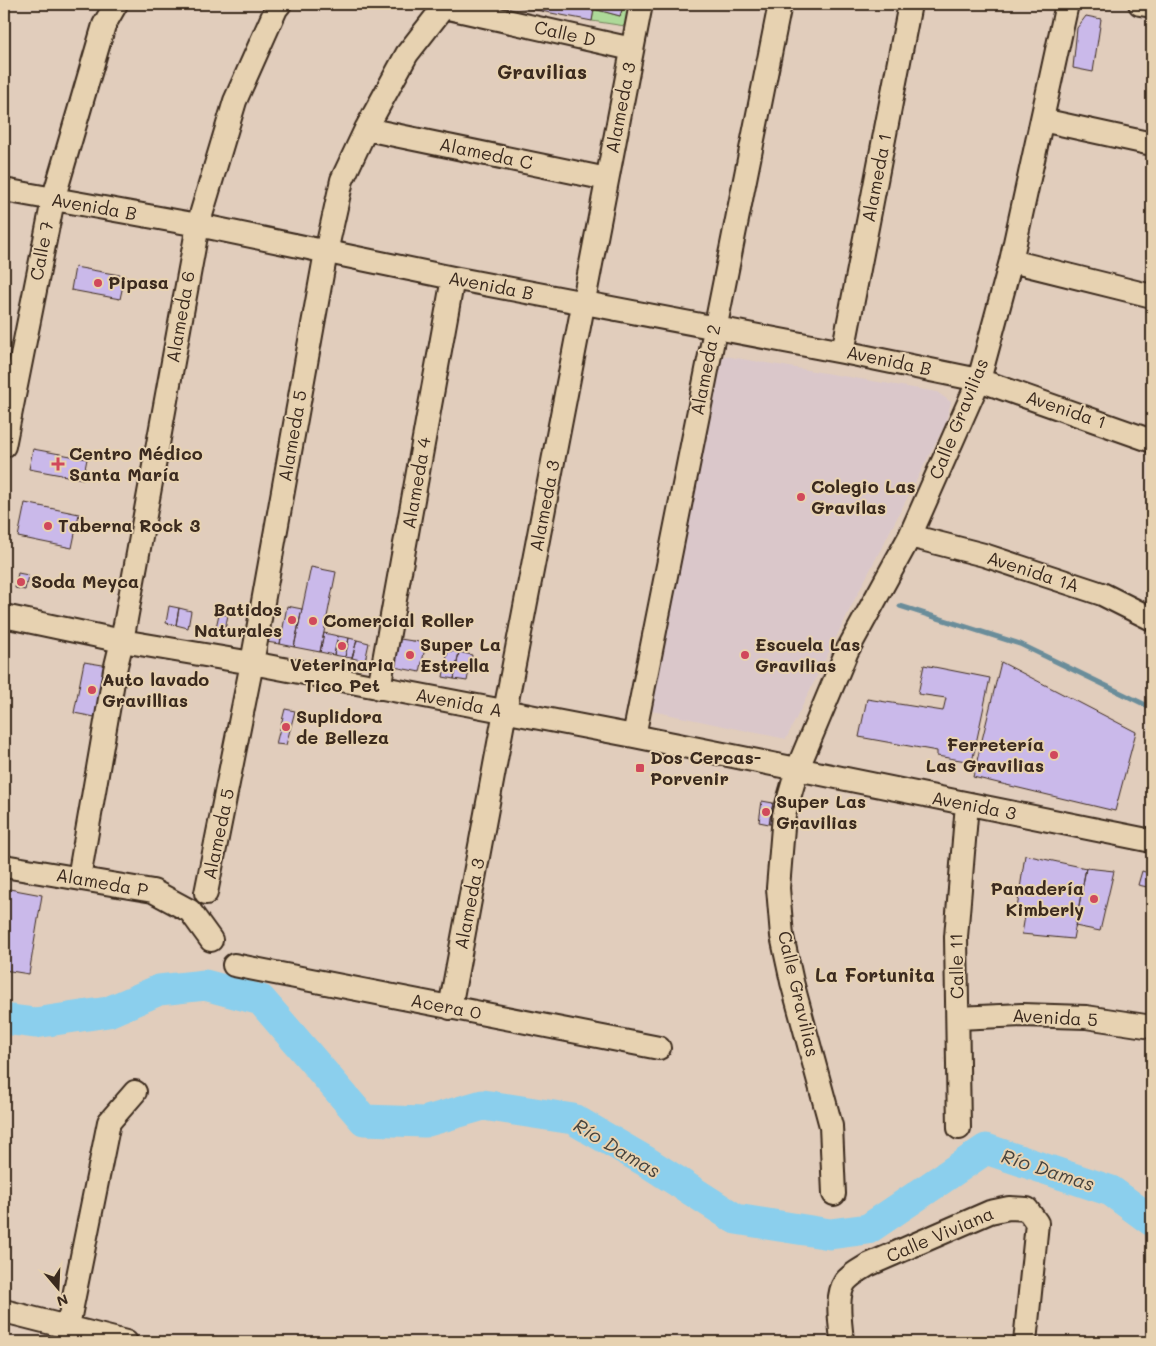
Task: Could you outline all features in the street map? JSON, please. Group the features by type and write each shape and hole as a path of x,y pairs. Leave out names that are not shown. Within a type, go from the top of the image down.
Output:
{"street":[{"name":"Calle 7","path":"4,446 53,200 104,25 116,4"},
{"name":"Alameda 6","path":"122,641 198,225 235,101 280,4"},
{"name":"Alameda 3","path":"450,1008 504,712 641,4"},
{"name":"Alameda 2","path":"634,736 780,4"},
{"name":"Alameda 1","path":"843,352 910,4"},
{"name":"Calle Gravilias","path":"834,1194 831,1126 792,982 782,936 778,888 784,815 796,770 847,651 910,536 979,380 1012,261 1067,4"},
{"path":"1140,4 1152,6"},
{"name":"Calle D","path":"443,5 632,49"},
{"name":"Alameda 5","path":"206,893 252,663 326,252 342,180 366,129 407,54 443,5"},
{"path":"1042,120 1152,144"},
{"name":"Alameda C","path":"366,129 607,179"},
{"name":"Avenida B","path":"4,190 198,225 453,278 843,352 979,380"},
{"path":"1012,261 1152,296"},
{"name":"Alameda 4","path":"379,688 453,278"},
{"name":"Avenida 1","path":"979,380 1152,441"},
{"name":"Avenida 1A","path":"910,536 984,555 1102,594 1152,619"},
{"name":"Avenida A","path":"4,616 122,641 252,663 634,736 796,770"},
{"path":"79,878 115,670 122,641"},
{"name":"Avenida 3","path":"796,770 1152,841"},
{"name":"Calle 11","path":"959,1128 956,937 967,804"},
{"name":"Alameda P","path":"4,866 153,891 190,911 211,940"},
{"name":"Acera 0","path":"234,965 659,1048"},
{"name":"Avenida 5","path":"958,1018 1022,1015 1086,1017 1152,1027"},
{"path":"68,1326 109,1122 135,1092"},
{"name":"Calle Viviana","path":"842,1342 840,1299 844,1284 853,1274 868,1265 990,1212 1009,1208 1027,1209 1037,1223 1025,1342"},
{"path":"4,1311 68,1326 115,1341"}],"shaded area":[{"name":"Colegio Las Gravilas","path":"719,355 937,392 951,402 945,425 855,599 786,739 652,711"}],"green space":[{"path":"624,4 630,4 625,26 592,21 594,9 620,16"}],"building":[{"path":"505,4 624,4 620,16 594,9 592,21"},
{"path":"1086,16 1101,19 1093,72 1073,68 1077,28"},
{"name":"Pipasa","path":"75,267 125,276 120,299 71,290"},
{"name":"Centro Médico Santa María","path":"33,449 87,459 83,479 29,469"},
{"name":"Taberna Rock 3","path":"25,503 79,514 72,548 18,537"},
{"name":"Comercial Roller","path":"311,567 336,572 320,652 294,647"},
{"name":"Soda Meyca","path":"18,573 28,575 25,590 15,588"},
{"path":"169,606 179,608 176,625 166,623"},
{"name":"Batidos Naturales","path":"287,606 302,609 294,647 280,644"},
{"path":"179,608 191,611 188,628 176,625"},
{"path":"219,614 228,615 224,634 215,632"},
{"path":"268,629 282,631 280,644 266,642"},
{"path":"324,633 338,636 334,655 320,652"},
{"name":"Veterinaria Tico Pet","path":"338,636 349,638 345,657 334,655"},
{"path":"349,638 357,640 352,658 345,657"},
{"name":"Super La Estrella","path":"400,639 426,643 420,672 394,667"},
{"path":"357,640 369,643 365,661 352,658"},
{"path":"448,651 459,652 454,679 443,677"},
{"path":"459,652 472,655 467,681 454,679"},
{"name":"Auto lavado Gravillias","path":"84,662 109,666 100,718 74,713"},
{"name":"Ferretería Las Gravilias","path":"1001,662 1136,732 1115,811 973,777"},
{"path":"924,665 990,678 972,762 937,756 937,751 859,737 867,699 943,711 946,698 918,694"},
{"name":"Suplidora de Belleza","path":"285,709 295,711 286,745 276,744"},
{"name":"Super Las Gravilias","path":"762,801 773,803 769,824 759,822"},
{"path":"773,803 776,804 776,825 769,824"},
{"path":"1025,855 1086,868 1073,939 1022,934 1026,910 1017,909"},
{"name":"Panadería Kimberly","path":"1086,868 1114,871 1100,931 1075,926"},
{"path":"1142,871 1152,874 1152,888 1138,885"},
{"path":"4,888 42,895 29,974 4,970"}],"waterway":[{"path":"900,606 1020,644 1152,708"},
{"name":"Río Damas","path":"4,1019 35,1023 108,1012 159,990 205,985 261,1000 364,1120 424,1122 483,1105 573,1119 647,1162 736,1219 830,1234 868,1229 986,1149 1111,1191 1152,1221"}],"place":[{"name":"Pipasa","path":"98,283"},
{"name":"Centro Médico Santa María","path":"58,464"},
{"name":"Colegio Las Gravilas","path":"801,497"},
{"name":"Taberna Rock 3","path":"48,526"},
{"name":"Soda Meyca","path":"21,582"},
{"name":"Batidos Naturales","path":"292,620"},
{"name":"Comercial Roller","path":"313,621"},
{"name":"Veterinaria Tico Pet","path":"342,646"},
{"name":"Super La Estrella","path":"410,655"},
{"name":"Escuela Las Gravilias","path":"745,655"},
{"name":"Auto lavado Gravillias","path":"92,690"},
{"name":"Suplidora de Belleza","path":"286,727"},
{"name":"Ferretería Las Gravilias","path":"1054,755"},
{"name":"Dos Cercas- Porvenir","path":"640,768"},
{"name":"Super Las Gravilias","path":"766,812"},
{"name":"Panadería Kimberly","path":"1094,899"}],"district":[{"name":"Gravilias","path":"542,72"},
{"name":"La Fortunita","path":"875,975"}]}
